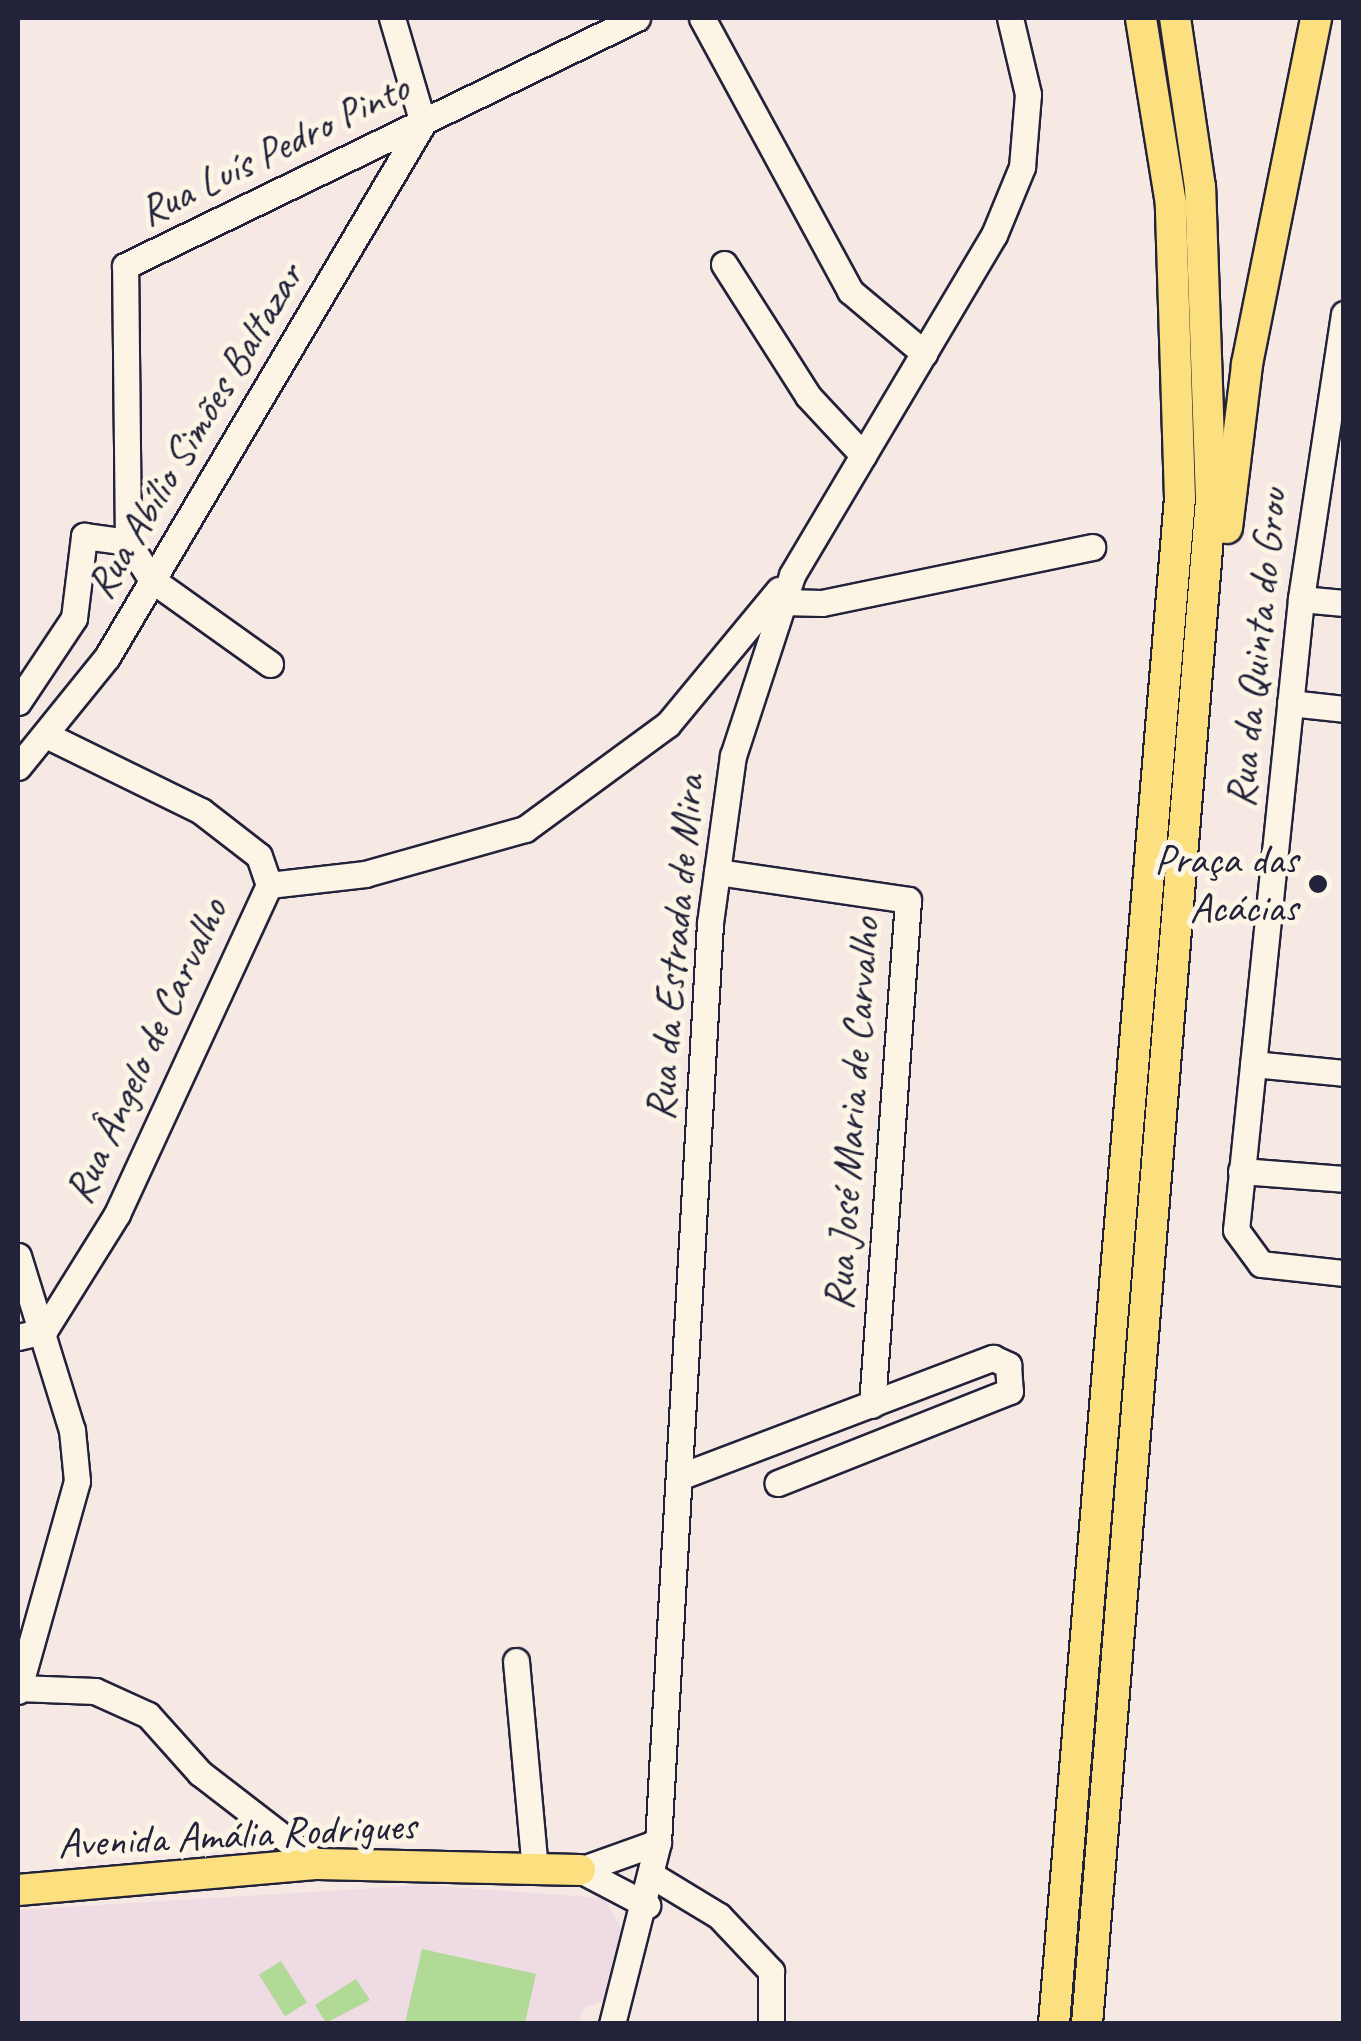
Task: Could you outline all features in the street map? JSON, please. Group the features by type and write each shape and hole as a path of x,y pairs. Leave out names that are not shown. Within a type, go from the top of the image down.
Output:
{"main road":[{"path":"1054,2024 1180,498 1170,204 1141,18"},
{"path":"1087,2024 1204,644 1211,372 1200,187 1175,18"},
{"path":"1204,644 1247,364 1316,18"},
{"name":"Avenida Amália Rodrigues","path":"18,1890 318,1864 580,1870"}],"street":[{"path":"392,18 423,123"},
{"name":"Rua Luís Pedro Pinto","path":"128,542 125,266 636,18"},
{"path":"702,18 850,290 924,353"},
{"name":"Rua da Estrada de Mira","path":"612,2024 648,1905 658,1842 717,872 742,721 792,574 924,353 1022,167 1028,94 1010,18"},
{"name":"Rua Abílio Simões Baltazar","path":"18,767 107,657 423,123"},
{"path":"724,264 808,396 863,455"},
{"name":"Rua da Quinta do Grou","path":"1344,314 1302,599 1236,1230 1261,1264 1344,1272"},
{"path":"18,702 74,618 84,536 128,542 151,580 270,664"},
{"path":"782,602 822,603 1092,547"},
{"name":"Rua Ângelo de Carvalho","path":"44,1331 117,1214 269,885 366,874 525,829 668,724 792,574"},
{"path":"1302,599 1344,603"},
{"path":"1290,703 1344,709"},
{"path":"46,735 201,811 259,856 269,885"},
{"name":"Rua José Maria de Carvalho","path":"717,872 908,900 872,1405"},
{"path":"1253,1064 1344,1073"},
{"path":"1241,1171 1344,1179"},
{"path":"18,1256 44,1331 77,1481 18,1690 95,1691 148,1715 213,1784 318,1864"},
{"path":"18,1337 44,1331"},
{"path":"679,1477 992,1358 1014,1376 1010,1390 778,1483"},
{"path":"516,1662 535,1869"},
{"name":"Avenida Amália Rodrigues","path":"580,1870 658,1842"},
{"name":"Avenida Amália Rodrigues","path":"580,1870 648,1905"},
{"path":"653,1876 719,1916 771,1971 771,2024"}],"shaded area":[{"path":"423,1885 604,1898 621,1928 604,2001 584,2007 578,2023 18,2024 18,1910"}],"green space":[{"path":"422,1949 536,1974 525,2023 405,2023"},
{"path":"281,1961 307,2003 285,2016 259,1975"},
{"path":"356,1979 370,2000 326,2023 315,2005"}],"place":[{"name":"Praça das Acácias","path":"1318,884"}]}
